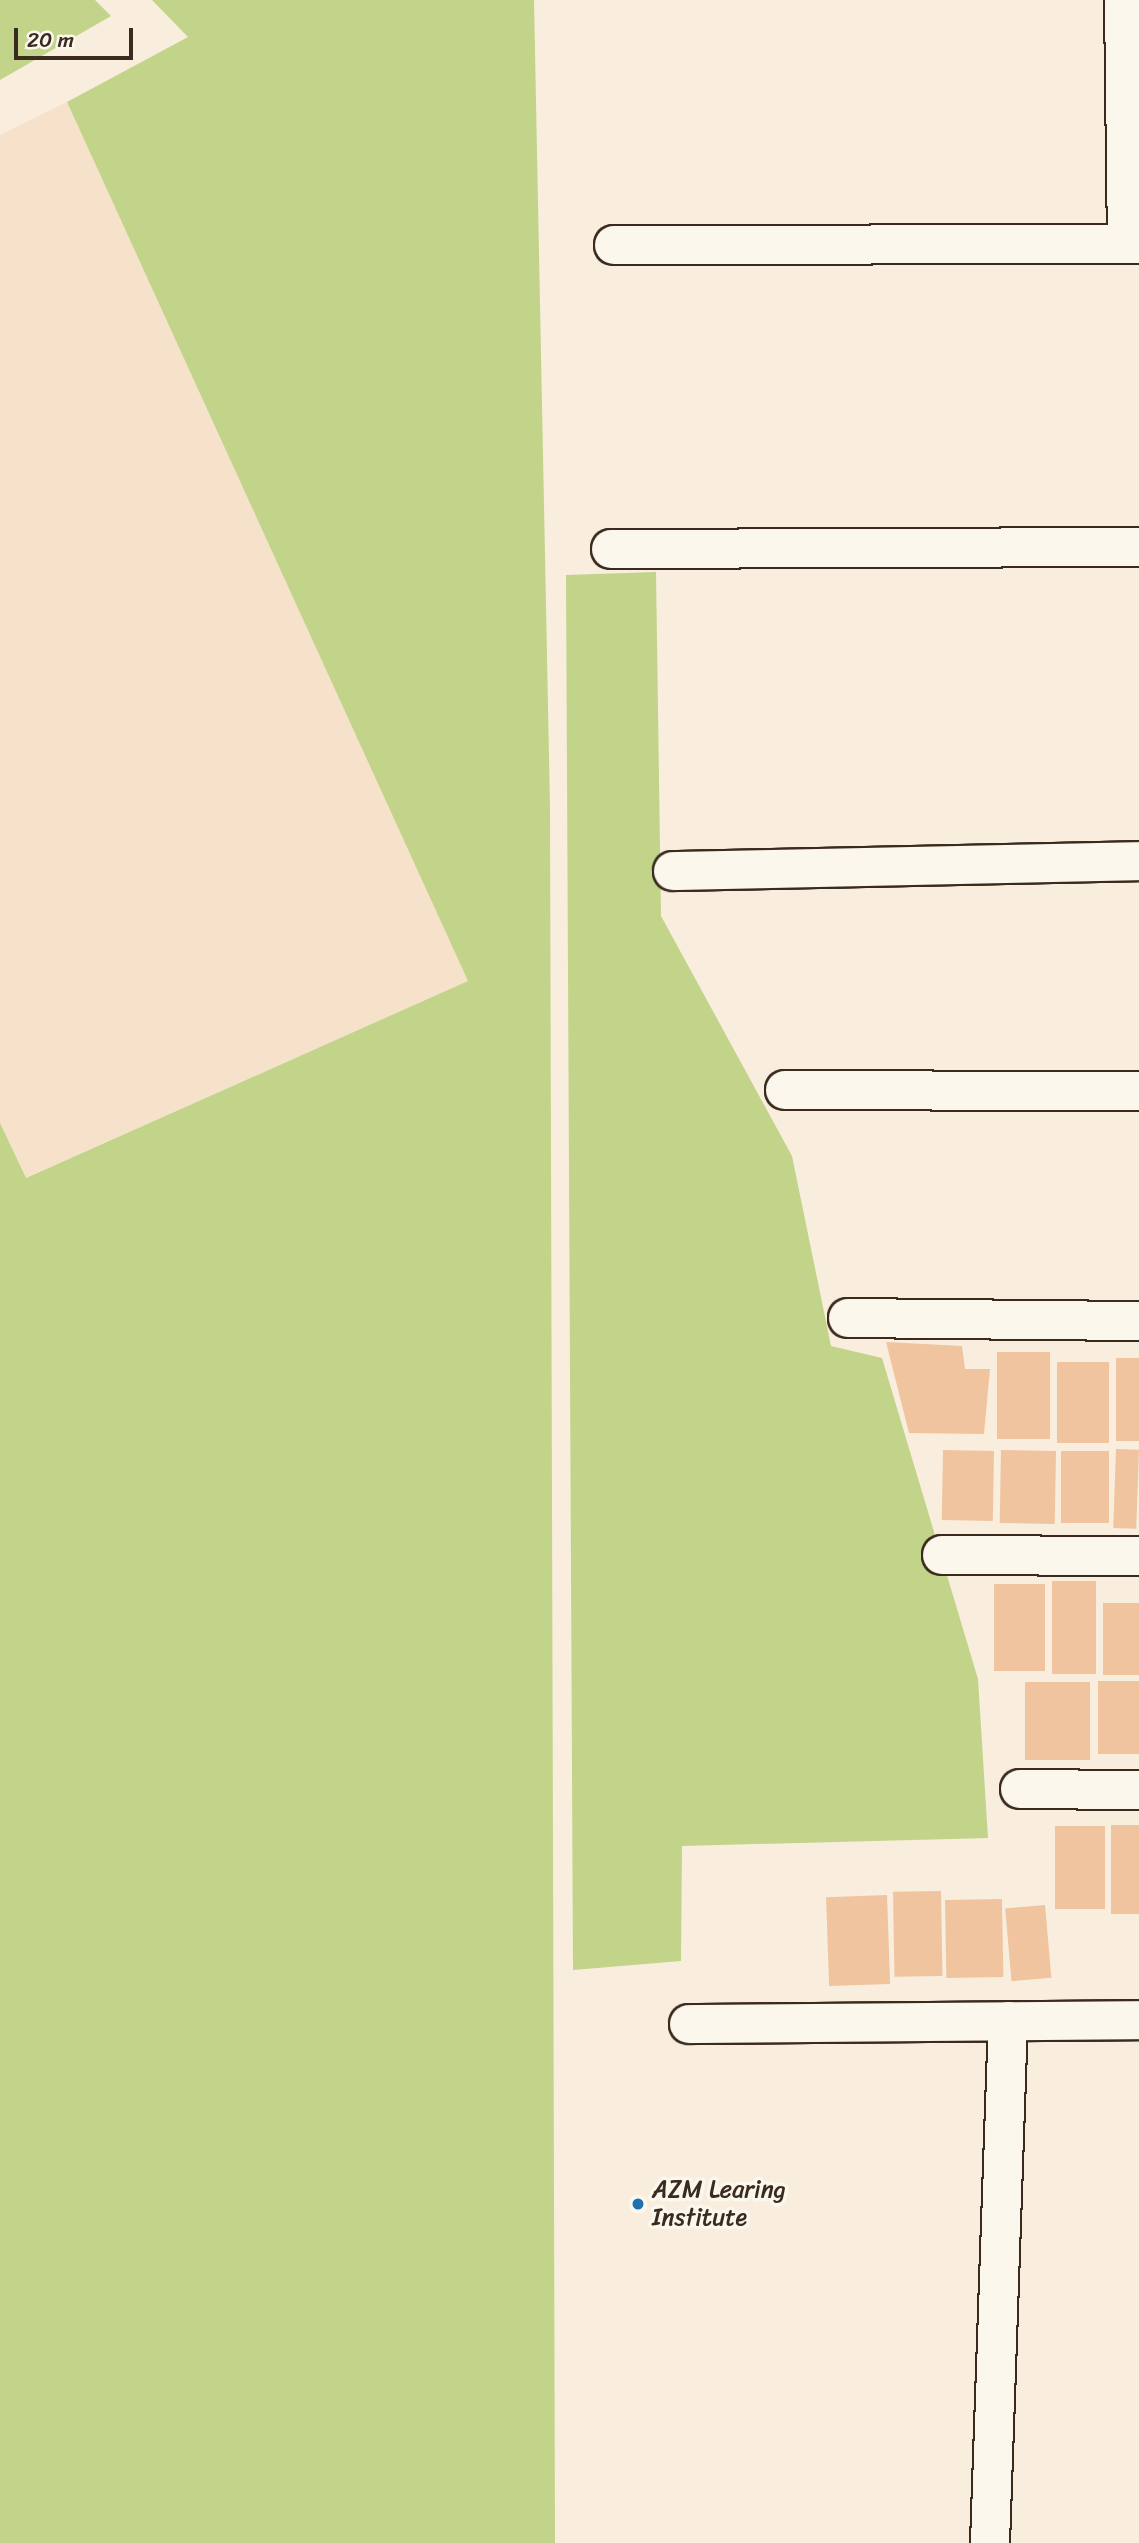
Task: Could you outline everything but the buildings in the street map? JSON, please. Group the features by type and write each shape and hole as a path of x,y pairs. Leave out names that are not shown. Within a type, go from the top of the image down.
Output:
{"street":[{"path":"614,244 1133,244 1124,0"},
{"path":"611,549 1139,547"},
{"path":"673,871 1139,861"},
{"path":"785,1090 1139,1091"},
{"path":"848,1318 1139,1321"},
{"path":"943,1555 1139,1556"},
{"path":"1020,1788 1139,1790"},
{"path":"689,2024 1139,2020"},
{"path":"990,2543 1008,2021"}],"shaded area":[{"path":"67,102 468,981 25,1178 0,1123 0,135"}],"green space":[{"path":"0,0 95,0 111,16 0,80"},
{"path":"152,0 534,0 550,808 555,2543 0,2543 0,1123 26,1178 468,981 67,102 188,37"},
{"path":"656,572 661,916 792,1156 831,1346 882,1358 978,1679 988,1838 682,1846 681,1961 573,1970 566,575"}],"place":[{"name":"AZM Learing Institute","path":"638,2204"}]}
